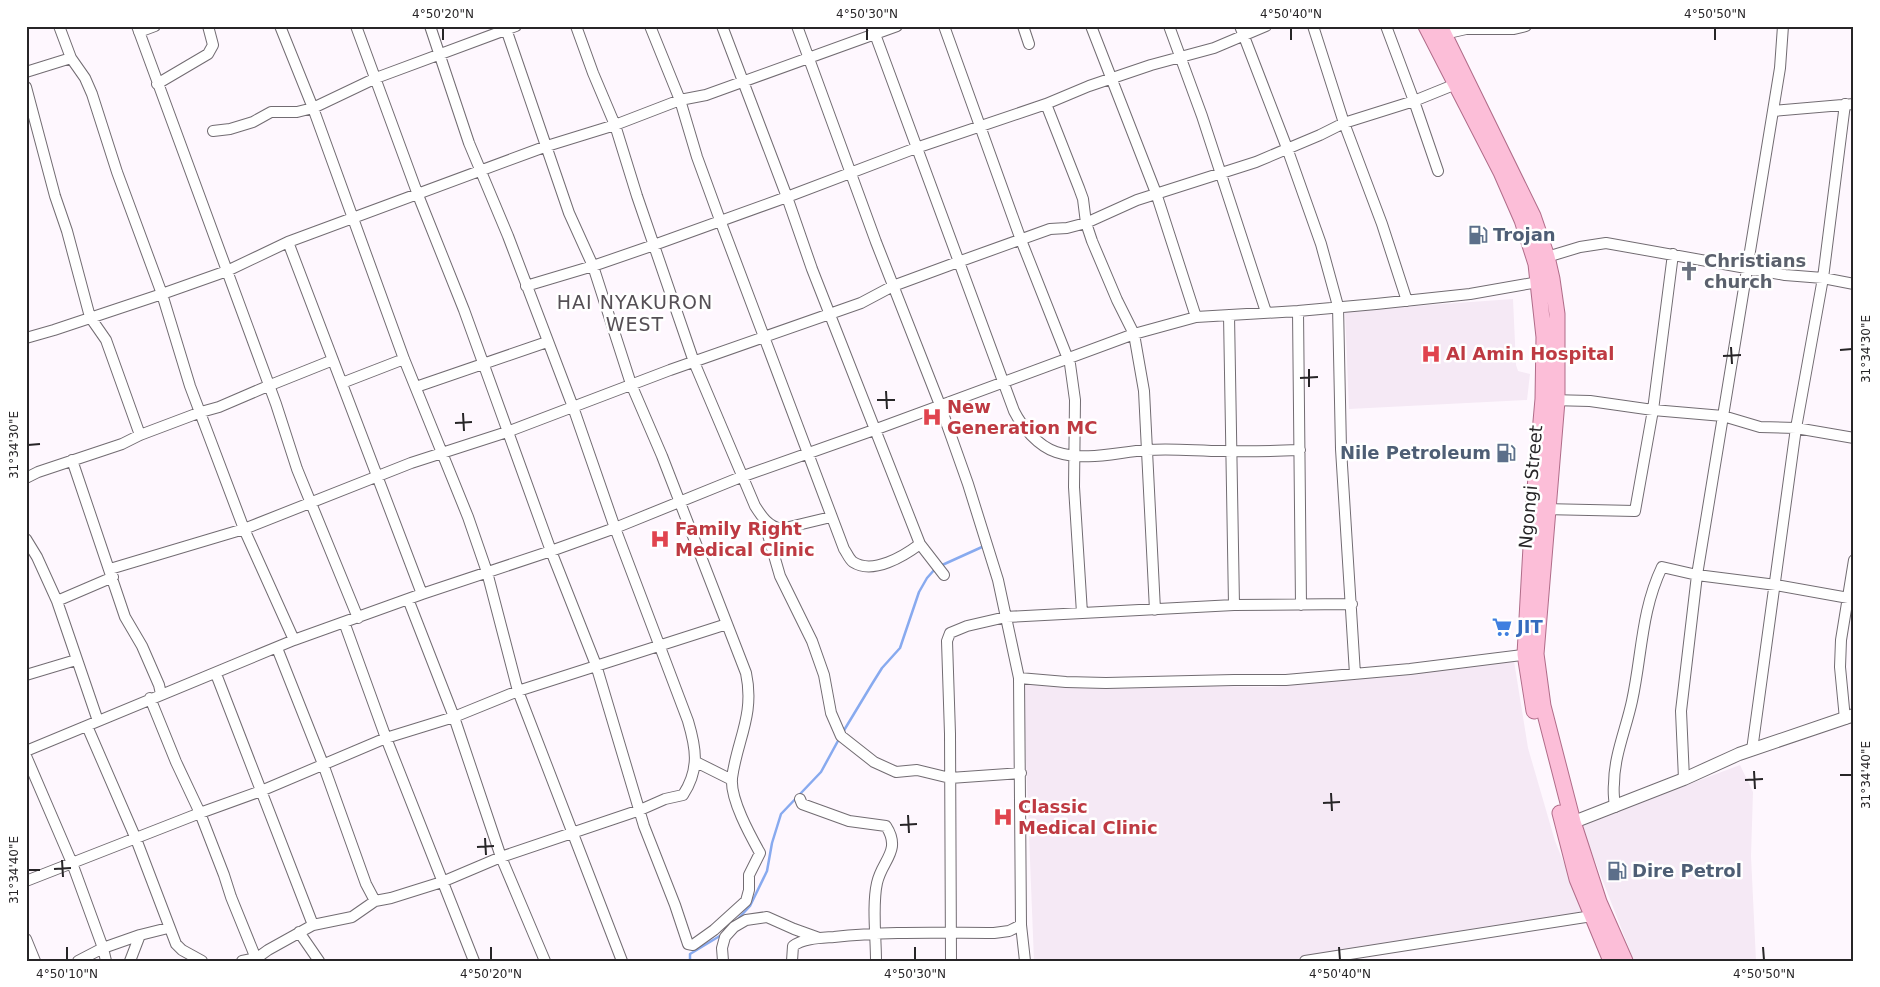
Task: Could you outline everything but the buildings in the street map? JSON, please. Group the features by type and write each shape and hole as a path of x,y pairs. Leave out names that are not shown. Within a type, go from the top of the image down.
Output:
{"main road":[{"name":"Ngongi Street","path":"1426,26 1501,172 1522,220 1545,280 1558,330 1540,510 1531,654 1568,824 1588,872 1611,961"},
{"name":"Ngongi Street","path":"1442,30 1533,216 1547,257 1545,280"},
{"name":"Ngongi Street","path":"1598,914 1625,961"}],"street":[{"path":"59,26 70,58 85,78 92,94 162,294 190,386 244,529 294,640"},
{"path":"155,26 138,29 276,404 297,469 358,618"},
{"path":"157,84 208,54 213,45 208,26"},
{"path":"280,26 404,359 468,517 487,572 518,691 622,961"},
{"path":"213,131 253,122 271,112 298,112 312,108 376,78 509,27 569,213 593,266 631,384 680,502 746,673 750,689 749,708 732,780 737,803 760,854 749,876 749,890 746,901 714,930 693,945 688,944 640,810 596,665 551,551 464,310 418,195 376,78 356,26"},
{"path":"242,961 257,960 268,950 313,925 352,917 376,901 442,882 501,857 640,810 665,799 683,795 696,762 695,745 688,721 508,236 468,143 430,26"},
{"path":"576,26 615,125 694,362 754,506 764,520 773,527 781,529 830,517"},
{"path":"650,26 680,100 696,157 830,517 844,549 852,561 859,565 872,567 902,558 920,544"},
{"path":"722,26 874,430 920,544 944,575"},
{"path":"797,26 893,286 940,406 985,534 998,580 1019,678 1021,925 1025,961"},
{"path":"26,338 227,271 288,242 547,146 615,125 680,100 706,95 743,80 809,59 874,30 897,26"},
{"path":"944,26 1020,240 1068,357 1073,378 1075,400 1074,487 1082,613"},
{"path":"1023,26 1029,44"},
{"path":"1091,26 1156,193 1196,316"},
{"path":"1169,26 1221,172 1266,312"},
{"path":"526,286 654,245 916,148 1046,104 1089,86 1180,56 1214,48 1241,31 1266,26"},
{"path":"1313,26 1344,123 1382,224 1407,301"},
{"path":"1386,26 1438,171"},
{"path":"1442,30 1466,27 1514,29 1526,26"},
{"path":"1684,780 1682,711 1697,574 1780,68 1783,26"},
{"path":"874,30 1014,410 1020,423 1038,441 1054,451 1073,456 1148,450 1230,452 1300,450"},
{"path":"1241,31 1287,148 1321,244 1338,306 1341,449 1355,674"},
{"path":"26,72 70,58"},
{"path":"57,601 109,575 244,529 441,452 507,432 631,384 860,303 893,286 1050,229 1067,228 1086,222 1156,193 1256,162 1344,123 1414,101 1456,84"},
{"path":"26,87 90,317 106,340 140,435"},
{"path":"1046,104 1083,199 1086,222 1101,264 1134,334 1144,391 1155,610"},
{"path":"1752,750 1796,428 1823,278 1850,104 1773,111"},
{"path":"288,242 378,476 399,538 422,594"},
{"path":"1547,257 1580,247 1606,244 1854,284"},
{"path":"1540,510 1635,511 1653,410 1673,254"},
{"path":"26,751 150,698 216,674 294,640 615,528 741,477 1134,334 1196,316 1298,311 1407,301 1470,294 1545,280"},
{"path":"1298,311 1301,605"},
{"path":"1229,315 1234,605"},
{"path":"416,387 547,342"},
{"path":"342,383 404,359"},
{"path":"26,478 72,460 106,450 201,412 219,407 333,360"},
{"path":"1550,400 1590,401 1653,410 1722,416 1760,427 1796,428 1854,438"},
{"path":"72,460 109,575 126,617 142,646 161,694"},
{"path":"764,520 780,576 812,641 824,675 831,713 841,736 874,762 896,772 917,770 950,778 1020,773"},
{"path":"26,539 37,557 57,601 98,721"},
{"path":"1568,824 1684,780 1752,750 1850,717 1840,668 1841,640 1851,598 1854,560"},
{"path":"1615,807 1614,782 1618,753 1632,701 1644,621 1655,582 1662,567 1851,598"},
{"path":"109,575 114,596 112,602"},
{"path":"408,599 454,718 501,857 545,961"},
{"path":"951,961 947,641 950,633 967,626 1006,617 1234,605 1352,604"},
{"path":"344,622 386,738 474,961"},
{"path":"26,881 260,791 386,738 454,718 518,691 727,624"},
{"path":"277,648 323,764 366,884 376,901"},
{"path":"1019,678 1106,683 1286,680 1410,669 1531,654"},
{"path":"26,675 76,660"},
{"path":"216,674 313,925"},
{"path":"150,698 176,762 200,813 257,960"},
{"path":"87,726 136,839 168,928 176,944 182,950 202,961"},
{"path":"26,756 72,863 106,961"},
{"path":"696,762 732,780"},
{"path":"800,799 802,804 834,817 886,826 891,833 894,845 877,880 875,894 876,961"},
{"path":"1305,961 1598,914"},
{"path":"723,961 722,948 725,937 734,927 746,920 767,917 820,938"},
{"path":"792,961 793,946 798,942 820,938 876,932 994,933 1009,931 1021,925"},
{"path":"78,961 103,948 140,935 168,928"},
{"path":"299,932 319,961"},
{"path":"130,961 140,935"},
{"path":"26,939 36,961"}],"shaded area":[{"name":"Al Amin Hospital","path":"1513,299 1516,365 1518,371 1530,374 1527,400 1349,409 1345,311"},
{"path":"1513,655 1528,748 1555,841 1585,914 1284,961 1034,961 1023,683 1269,687 1386,676"},
{"path":"1740,765 1753,792 1751,856 1756,961 1634,961 1581,825"}],"waterway":[{"path":"940,566 982,547"},
{"path":"843,732 882,668 900,648 919,592 935,569"},
{"path":"736,921 750,906 767,871 772,843 781,814 821,772 839,739"},
{"path":"690,961 690,954 723,934"}],"place":[{"name":"Trojan","path":"1478,235"},
{"name":"Christians church","path":"1689,271"},
{"name":"Al Amin Hospital","path":"1431,354"},
{"name":"New Generation MC","path":"932,417"},
{"name":"Nile Petroleum","path":"1506,453"},
{"name":"Family Right Medical Clinic","path":"660,539"},
{"name":"JIT","path":"1502,627"},
{"name":"Classic Medical Clinic","path":"1003,817"},
{"name":"Dire Petrol","path":"1617,871"}],"district":[{"name":"HAI NYAKURON WEST","path":"635,313"}]}
